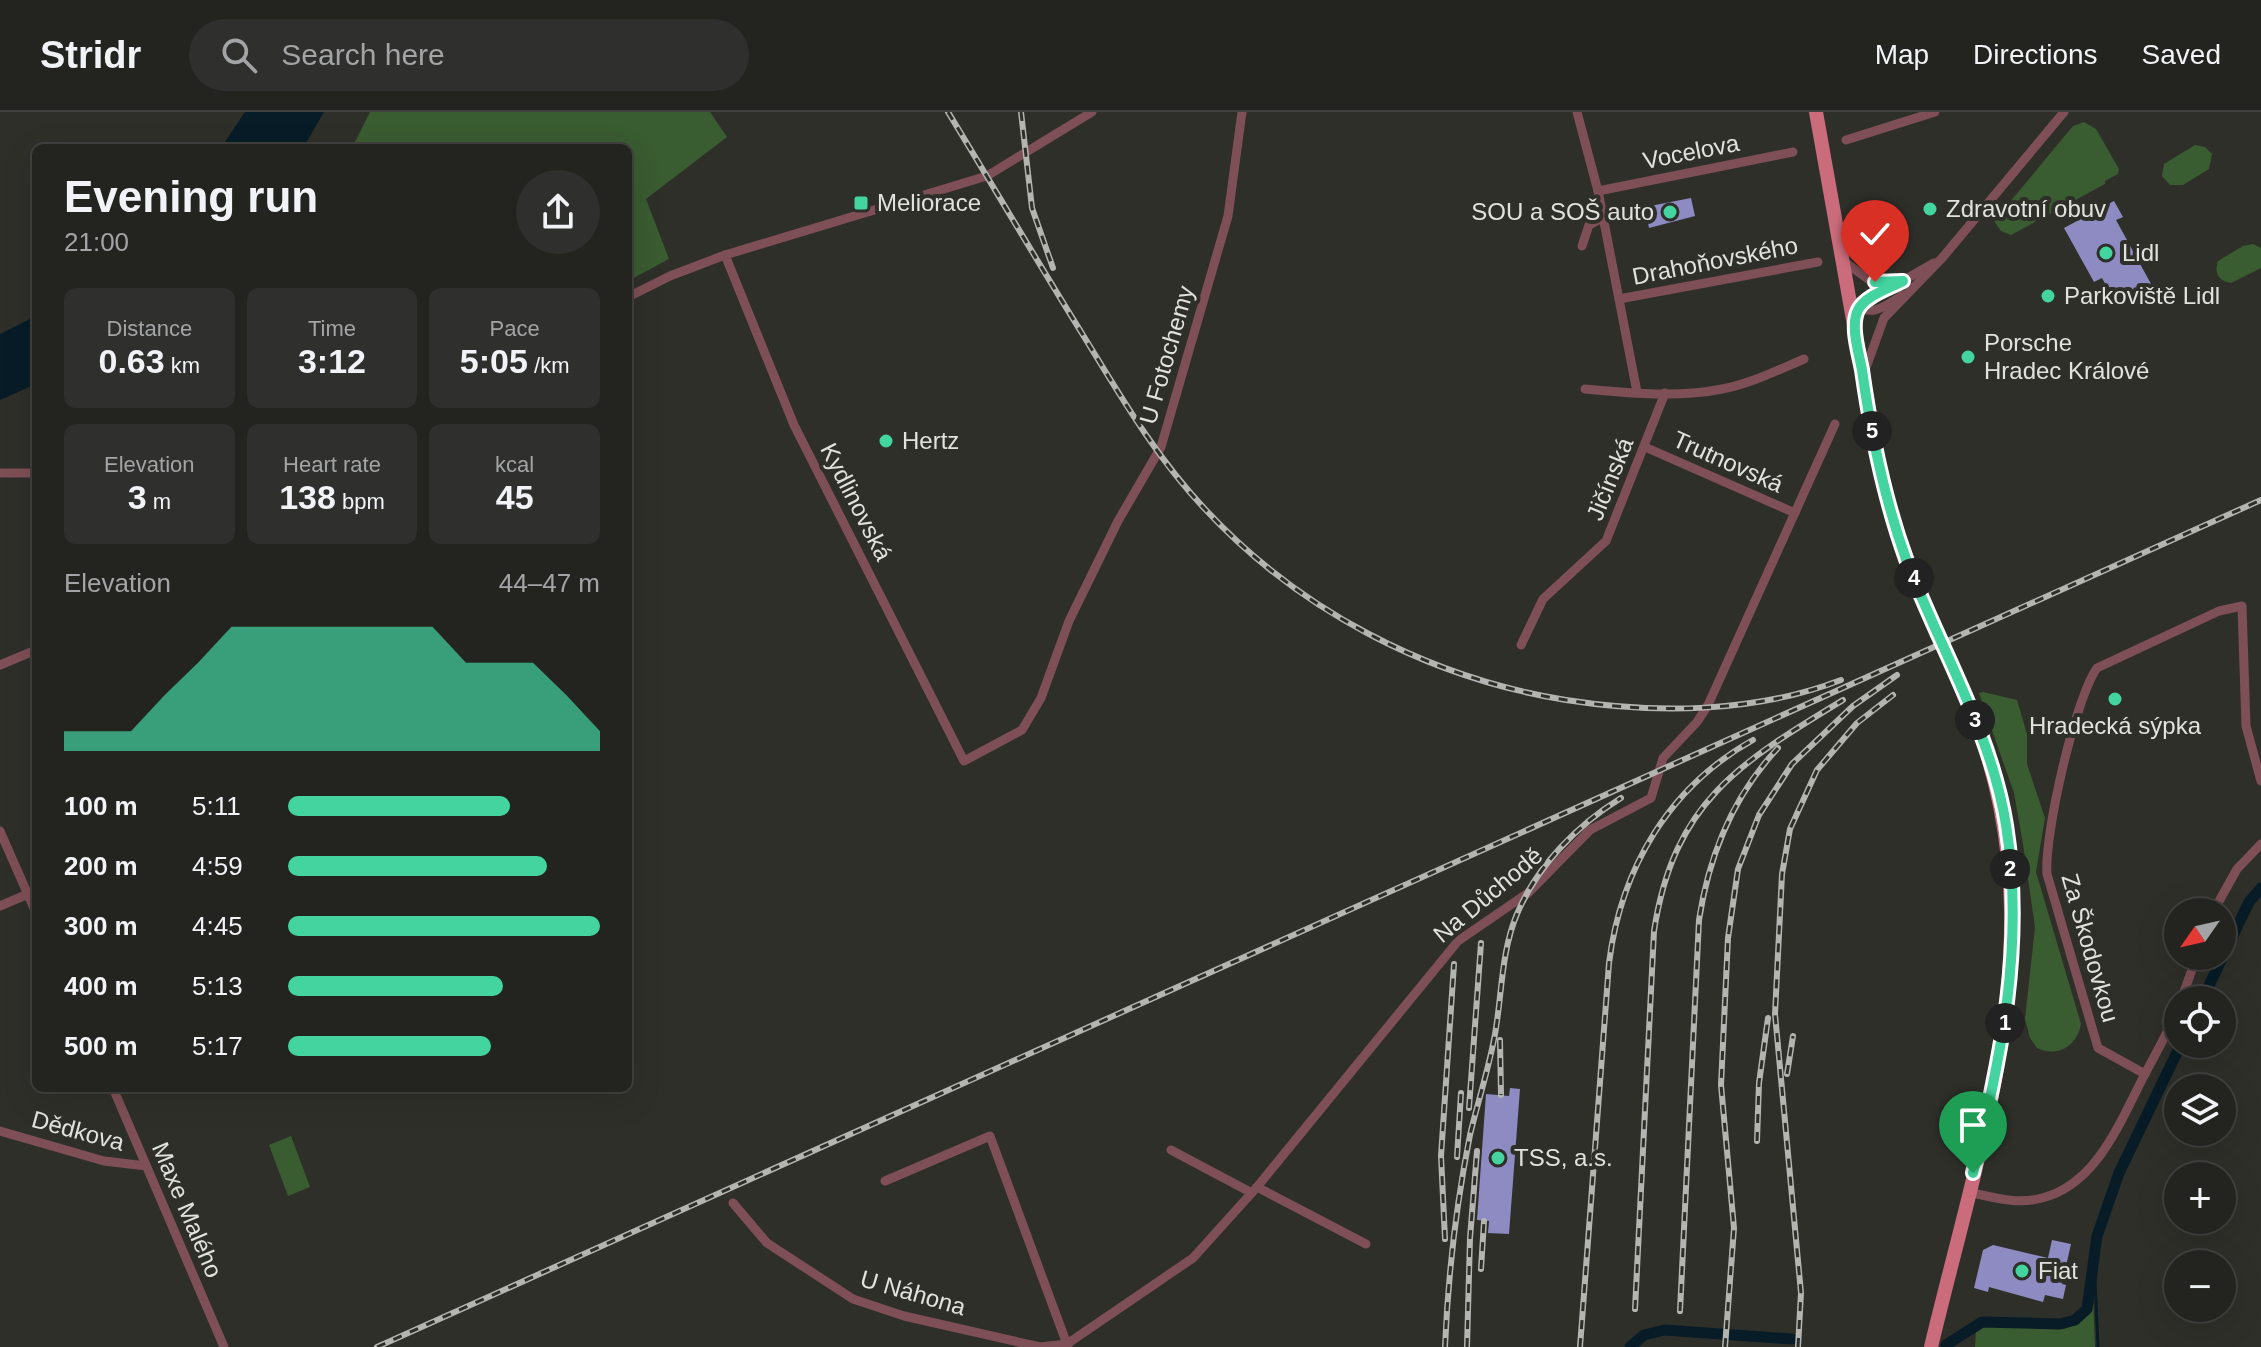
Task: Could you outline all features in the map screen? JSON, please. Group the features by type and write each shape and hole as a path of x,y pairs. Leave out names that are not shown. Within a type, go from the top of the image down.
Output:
{"main road":[{"path":"1816,112 1855,302 1855,325 1863,376 1884,486 1917,586 1976,722 2006,823 2012,954 1998,1070 1931,1347"}],"street":[{"path":"632,295 670,276 725,255 987,176 1092,112"},
{"name":"U Fotochemy","path":"964,761 1022,730 1029,722 1083,592 1118,521 1161,447 1228,216 1242,112"},
{"path":"1577,112 1604,217 1637,392"},
{"path":"1846,140 1935,112"},
{"path":"1863,376 1884,318 1943,257 2064,112"},
{"name":"Vocelova","path":"1598,191 1793,152"},
{"path":"1582,246 1589,225 1604,217"},
{"name":"Kydlinovská","path":"725,255 794,425 964,761"},
{"path":"1855,302 1903,281 1943,257"},
{"name":"Drahoňovského","path":"1619,299 1818,262"},
{"path":"1846,263 1871,281 1903,281"},
{"path":"1855,302 1874,311 1916,287"},
{"path":"1585,389 1665,393 1725,389 1804,359"},
{"name":"Jičínská","path":"1521,645 1543,599 1606,541 1665,393"},
{"name":"Na Důchodě","path":"1068,1345 1193,1258 1254,1190 1458,941 1528,893 1590,830 1651,798 1663,758 1697,722 1708,705 1835,424"},
{"name":"Trutnovská","path":"1645,447 1795,513"},
{"path":"0,473 32,473"},
{"name":"Za Škodovkou","path":"2145,1074 2098,1048 2047,874 2046,857 2062,773 2086,683 2097,668 2219,611 2242,606 2246,726 2261,781"},
{"path":"0,665 32,652"},
{"path":"0,831 32,904"},
{"path":"2221,898 2237,869 2261,844"},
{"path":"0,906 28,894"},
{"path":"1968,1192 2023,1201 2061,1191 2083,1174 2114,1136 2164,1041"},
{"name":"Maxe Malého","path":"115,1092 224,1347"},
{"name":"Dědkova","path":"0,1131 104,1161 146,1166"},
{"path":"885,1181 990,1136 1068,1345"},
{"path":"1171,1150 1366,1244"},
{"name":"U Náhona","path":"733,1203 767,1243 853,1299 904,1316 1040,1347 1068,1345"}],"green space":[{"path":"370,112 710,112 727,137 646,199 669,259 632,279 632,144 354,144"},
{"path":"2084,122 2096,129 2119,169 2118,174 2011,235 2001,231 1994,221 2073,126"},
{"path":"2195,145 2205,147 2212,154 2209,169 2183,185 2170,185 2162,176 2164,164"},
{"path":"2253,244 2261,248 2261,268 2231,283 2220,278 2218,261 2243,246"},
{"path":"1979,693 2017,700 2027,734 2027,764 2045,818 2036,872 2081,1024 2071,1044 2059,1051 2037,1048 2030,1038 2025,1019 2035,927 2014,793"},
{"path":"291,1136 310,1187 288,1196 269,1145"},
{"path":"2093,1299 2095,1347 1975,1347 1976,1329 1988,1325 2065,1329 2085,1318"}],"water":[{"path":"245,112 324,112 305,144 224,144"},
{"path":"32,318 32,386 0,400 0,334"}],"building":[{"name":"SOU a SOŠ auto","path":"1691,198 1695,216 1649,228 1645,207"},
{"name":"Lidl","path":"2114,201 2123,217 2116,220 2156,293 2145,299 2140,290 2116,303 2102,278 2094,282 2064,228"},
{"name":"TSS, a.s.","path":"1510,1088 1520,1089 1509,1234 1488,1233 1489,1221 1477,1220 1486,1094 1509,1096"},
{"name":"Fiat","path":"2052,1240 2071,1244 2062,1284 2066,1285 2063,1299 2045,1295 2043,1302 1989,1287 1988,1292 1974,1288 1983,1250 1993,1245 2048,1258"}],"waterway":[{"path":"2209,986 2249,902 2261,888"},
{"path":"1946,1345 1982,1322 2060,1324 2075,1320 2087,1309 2097,1236 2119,1173 2174,1058"},
{"path":"2094,1256 2098,1347"},
{"path":"1630,1347 1644,1335 1665,1330 1792,1339"}],"railway":[{"path":"948,112 1111,380 1170,467 1204,508 1241,545 1324,608 1369,634 1465,675 1515,690 1600,705 1669,709 1740,705 1808,691 1841,680"},
{"path":"1021,112 1032,208 1053,268"},
{"path":"377,1347 2261,500"},
{"path":"1725,1347 1734,1228 1721,1085 1728,938 1738,869 1759,815 1792,764 1853,706 1897,675"},
{"path":"1798,1347 1801,1293 1775,1014 1782,874 1790,829 1817,770 1857,723 1893,695"},
{"path":"1635,1309 1654,931 1664,887 1677,849 1695,818 1717,791 1772,745 1843,700"},
{"path":"1580,1347 1609,963 1615,928 1638,863 1674,806 1723,759 1753,740"},
{"path":"1680,1311 1699,920 1703,896 1725,828 1736,806 1778,748"},
{"path":"1445,1347 1461,1188 1470,1135 1493,1047 1512,928 1525,896 1547,863 1574,834 1621,798"},
{"path":"1469,1108 1481,943"},
{"path":"1445,1239 1441,1156 1454,964"},
{"path":"1757,1141 1759,1083 1768,1018"},
{"path":"1787,1074 1793,1036"},
{"path":"1500,1040 1501,1095"},
{"path":"1457,1157 1461,1093"},
{"path":"1467,1347 1470,1238 1477,1151"},
{"path":"1481,1269 1484,1221"}],"place":[{"name":"Meliorace","path":"861,203"},
{"name":"Zdravotní obuv","path":"1930,209"},
{"name":"SOU a SOŠ auto","path":"1670,212"},
{"name":"Lidl","path":"2106,253"},
{"name":"Parkoviště Lidl","path":"2048,296"},
{"name":"Porsche Hradec Králové","path":"1968,357"},
{"name":"Hertz","path":"886,441"},
{"name":"Hradecká sýpka","path":"2115,699"},
{"name":"TSS, a.s.","path":"1498,1158"},
{"name":"Fiat","path":"2022,1271"}],"route":[{"path":"1875,282 1903,281 1864,303 1858,310 1855,325 1868,412 1884,486 1906,559 1984,742 2008,836 2012,954 2008,1009 1998,1070 1973,1173"}]}
